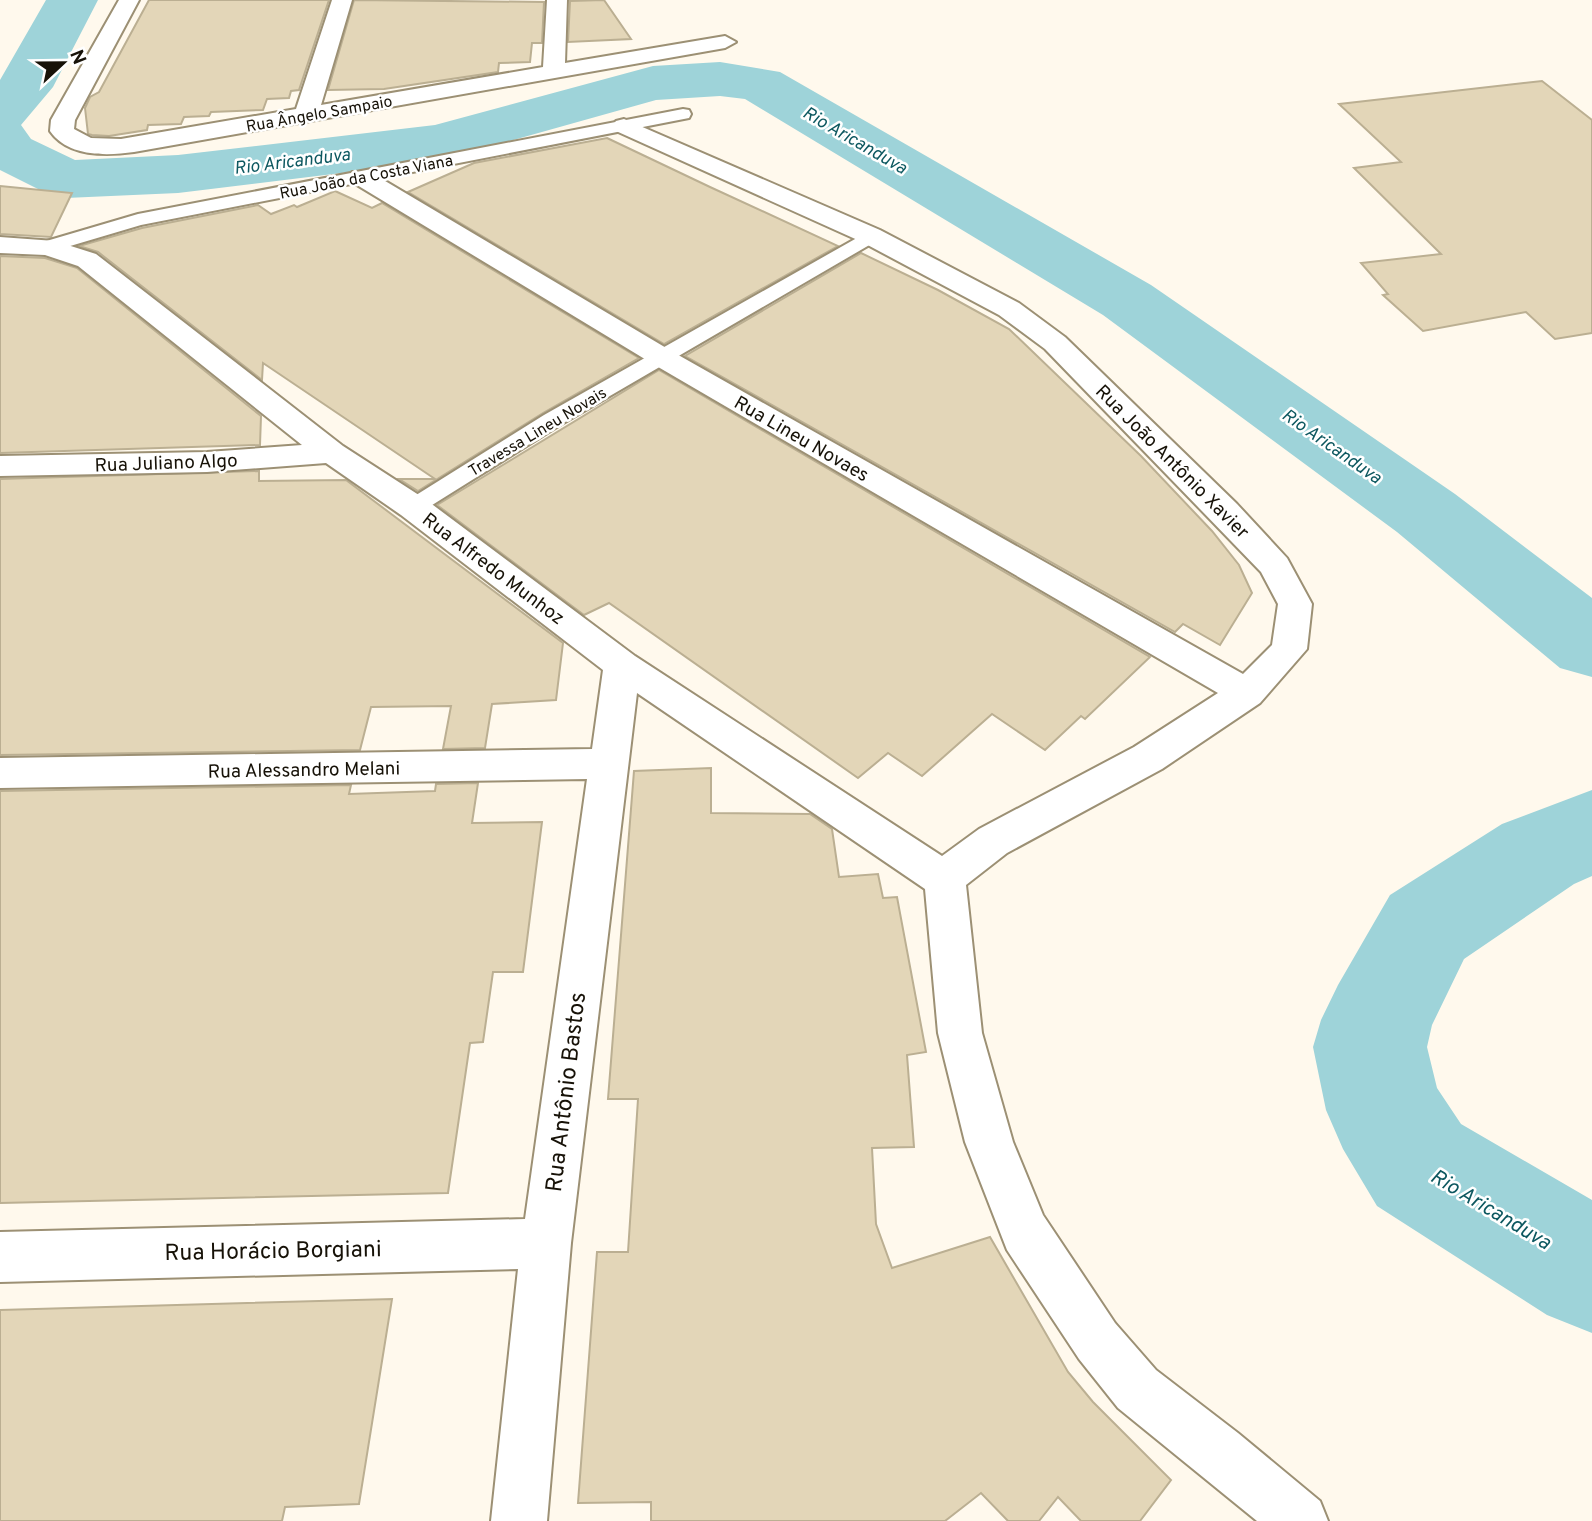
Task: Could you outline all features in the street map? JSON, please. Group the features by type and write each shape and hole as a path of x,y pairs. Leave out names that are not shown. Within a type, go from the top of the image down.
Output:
{"street":[{"name":"Rua Ângelo Sampaio","path":"129,0 102,54 63,120 62,131 73,142 93,147 109,147 725,42"},
{"path":"306,115 342,0"},
{"path":"554,72 557,0"},
{"name":"Rua João Antônio Xavier","path":"624,126 871,236 1009,309 1055,344 1275,566 1295,604 1289,649 1247,693 1148,758 993,841 965,860 946,880"},
{"name":"Rua Lineu Novaes","path":"361,177 663,358 1247,693"},
{"name":"Rua Alfredo Munhoz","path":"0,245 50,246 87,260 332,453 414,507 622,665 946,880"},
{"name":"Rua Juliano Algo","path":"0,466 207,463 332,453"},
{"name":"Rua Antônio Bastos","path":"519,1521 546,1242 622,665"},
{"name":"Rua Alessandro Melani","path":"0,774 607,764"},
{"path":"946,880 960,1033 989,1142 1026,1232 1097,1341 1137,1389 1219,1452 1300,1521"},
{"name":"Rua Horácio Borgiani","path":"0,1257 546,1242"}],"lane":[{"name":"Rua João da Costa Viana","path":"50,246 138,220 683,114"},
{"name":"Travessa Lineu Novais","path":"414,507 552,420 871,236"}],"building":[{"path":"149,0 329,0 299,90 291,91 289,98 267,99 263,110 211,112 209,116 184,117 181,124 148,125 147,130 109,136 88,134 85,108 90,97 99,92"},
{"path":"354,0 544,2 542,43 532,43 530,62 499,63 498,72 384,89 328,90"},
{"path":"604,0 631,39 568,42 570,1"},
{"path":"1542,81 1592,120 1592,333 1555,339 1526,312 1423,331 1383,295 1388,294 1361,263 1441,254 1354,168 1401,162 1339,104"},
{"path":"607,138 838,246 664,344 408,192 474,163"},
{"path":"0,186 72,193 51,237 0,234"},
{"path":"335,191 372,208 382,203 639,358 543,413 418,491 399,479 435,479 263,363 262,380 98,252 79,246 142,228 258,205 271,214 294,205 297,207"},
{"path":"861,253 938,290 1009,329 1141,456 1212,531 1239,565 1252,593 1220,645 1183,624 1175,632 685,356"},
{"path":"0,256 45,258 77,268 261,416 260,445 0,453"},
{"path":"659,370 1150,657 1085,719 1081,716 1045,750 992,714 922,776 888,753 858,778 609,603 584,615 437,505"},
{"path":"259,471 259,481 346,480 563,643 556,700 492,704 485,748 443,749 451,706 371,707 360,750 0,755 0,479"},
{"path":"711,768 711,813 810,814 832,829 839,877 878,874 883,898 897,897 926,1052 907,1055 914,1147 872,1148 876,1224 892,1268 990,1237 1068,1372 1093,1402 1171,1480 1140,1521 1081,1521 1058,1497 1039,1521 1008,1521 981,1493 945,1521 651,1521 651,1502 578,1503 597,1252 628,1252 638,1099 608,1099 634,771"},
{"path":"478,783 472,823 542,822 523,972 493,972 483,1042 470,1043 448,1193 0,1203 0,791 351,785 349,794 435,791 436,784"},
{"path":"392,1299 359,1504 285,1507 282,1521 0,1521 0,1310"}],"waterway":[{"name":"Rio Aricanduva","path":"0,113 25,87 72,0"},
{"name":"Rio Aricanduva","path":"0,137 10,152 66,179 178,174 439,143 653,83 720,79 760,84 1127,300 1426,513 1592,645"},
{"name":"Rio Aricanduva","path":"1592,831 1538,854 1427,927 1377,1020 1370,1047 1384,1110 1419,1165 1592,1270"}]}
